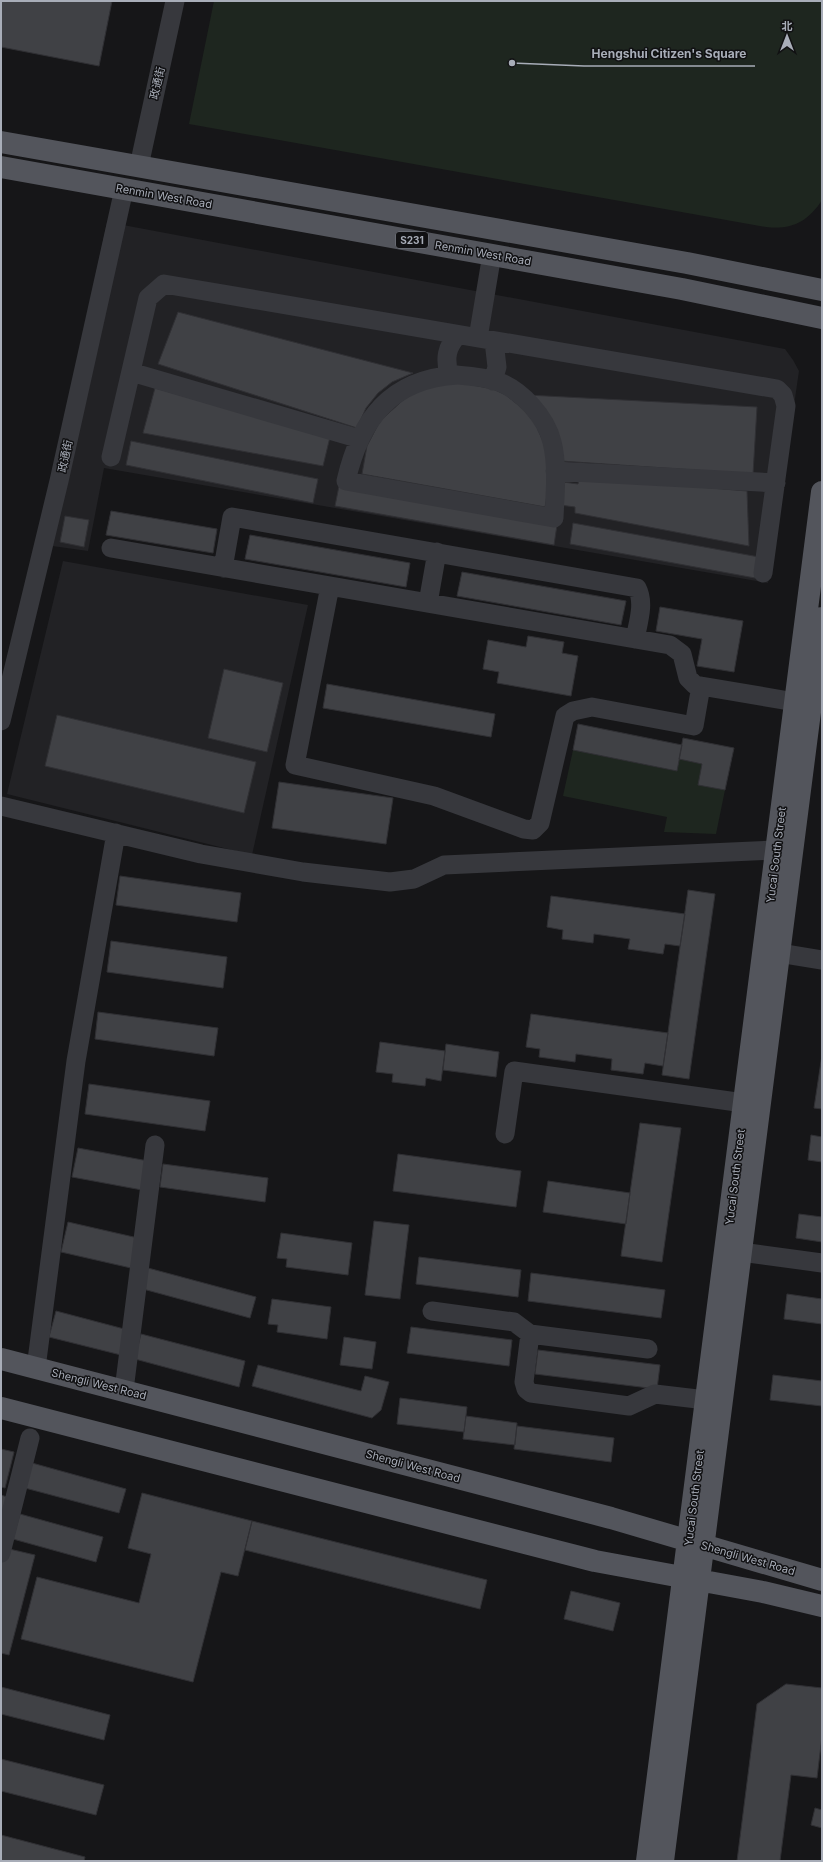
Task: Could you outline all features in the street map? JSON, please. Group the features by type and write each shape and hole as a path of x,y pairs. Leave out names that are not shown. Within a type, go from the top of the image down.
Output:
{"main road":[{"name":"S231","path":"1,142 687,263 822,290"},
{"name":"Renmin West Road","path":"1,167 682,288 822,318"},
{"name":"Yucai South Street","path":"696,1543 706,1400 822,492"},
{"name":"Yucai South Street","path":"647,1861 741,1252 822,618"},
{"name":"Shengli West Road","path":"1,1359 611,1518 822,1580"},
{"path":"1,1408 595,1562 763,1592 822,1606"},
{"name":"Yucai South Street","path":"663,1861 691,1579"}],"street":[{"name":"政通街","path":"139,166 176,1"},
{"name":"政通街","path":"1,721 60,481 124,189"},
{"path":"492,254 486,339 497,367 493,381"},
{"path":"112,457 148,298 164,284 777,389 783,395 786,406 763,573"},
{"path":"449,375 446,366 447,354 450,344 458,335"},
{"path":"131,372 360,439"},
{"path":"449,375 472,376 493,381 515,391 535,410 546,425 552,442 555,471 554,518 346,481 352,456 360,439 380,408 395,394 418,381 436,376 449,375"},
{"path":"555,471 776,483"},
{"path":"223,568 232,517 437,552 637,588 641,602 636,639"},
{"path":"112,548 670,645 682,654 688,678 695,685 795,702"},
{"path":"428,603 437,552"},
{"path":"330,586 295,765 434,796 524,829 533,830 540,824 565,716 573,711 592,707 694,726 700,686"},
{"path":"1,806 201,854 303,872 390,882 414,879 444,865 776,850"},
{"path":"36,1368 76,1061 116,834"},
{"path":"779,954 822,960"},
{"path":"505,1134 514,1071 744,1102"},
{"path":"124,1390 155,1145"},
{"path":"741,1252 822,1263"},
{"path":"432,1310 514,1322 530,1334 648,1349"},
{"path":"530,1334 524,1382 526,1389 531,1393 629,1406 654,1394 706,1400"},
{"path":"1,1553 30,1438"}],"shaded area":[{"path":"214,1 822,1 822,200 811,214 798,223 791,226 775,228 766,227 189,124"},
{"path":"107,222 785,349 799,371 768,583 104,468 88,551 38,544"},
{"path":"63,561 308,605 252,855 7,794"},
{"path":"573,750 676,771 679,759 702,764 698,785 725,790 716,834 664,832 667,817 563,796"}],"building":[{"path":"1,1 112,1 99,66 1,47"},
{"path":"178,312 413,373 392,382 378,393 366,408 357,428 158,364"},
{"path":"452,381 493,389 506,395 528,413 536,425 545,446 550,479 545,507 362,474 367,446 380,421 411,393"},
{"path":"155,388 330,437 323,466 143,433"},
{"path":"527,395 757,407 753,474 561,461"},
{"path":"131,441 318,479 313,503 126,465"},
{"path":"579,477 747,491 749,546 575,513 575,507 560,505 563,482 578,484"},
{"path":"339,486 557,525 554,545 335,506"},
{"path":"111,511 217,529 213,553 106,535"},
{"path":"65,516 89,520 84,547 60,542"},
{"path":"573,523 759,557 755,578 570,544"},
{"path":"250,535 410,563 406,587 245,559"},
{"path":"462,572 626,601 621,625 457,596"},
{"path":"660,607 743,621 734,672 697,666 702,639 656,631"},
{"path":"528,636 564,642 562,653 578,656 571,696 497,683 499,672 483,669 488,640 526,647"},
{"path":"224,669 283,683 267,752 208,738"},
{"path":"327,684 495,714 491,737 323,708"},
{"path":"57,715 256,762 244,813 45,766"},
{"path":"578,724 682,745 677,771 573,750"},
{"path":"683,738 734,748 725,790 698,785 702,764 679,759"},
{"path":"279,782 393,798 386,844 272,828"},
{"path":"120,876 241,893 237,922 116,905"},
{"path":"688,890 715,894 689,1079 662,1075"},
{"path":"551,896 685,914 680,946 665,944 663,954 628,949 630,939 594,934 593,943 562,939 563,930 547,927"},
{"path":"111,941 227,957 223,988 107,972"},
{"path":"98,1012 218,1028 214,1056 95,1039"},
{"path":"531,1014 668,1033 663,1066 645,1063 643,1074 611,1070 612,1059 576,1054 575,1062 539,1057 540,1049 526,1047"},
{"path":"380,1042 445,1051 441,1081 426,1078 425,1086 392,1082 393,1074 376,1072"},
{"path":"446,1044 499,1052 496,1077 443,1070"},
{"path":"822,1055 822,1109 814,1108"},
{"path":"89,1084 210,1101 205,1131 85,1114"},
{"path":"640,1123 681,1128 662,1262 621,1256"},
{"path":"811,1135 822,1137 822,1162 808,1160"},
{"path":"78,1148 148,1161 142,1190 72,1177"},
{"path":"398,1154 521,1171 516,1207 393,1191"},
{"path":"163,1164 268,1178 265,1202 160,1187"},
{"path":"548,1181 630,1193 626,1224 543,1212"},
{"path":"799,1214 822,1217 822,1242 796,1238"},
{"path":"374,1221 409,1225 400,1299 365,1295"},
{"path":"68,1222 138,1238 131,1268 61,1252"},
{"path":"281,1233 352,1243 348,1275 286,1267 287,1259 277,1258"},
{"path":"419,1257 521,1270 518,1297 416,1284"},
{"path":"148,1268 256,1297 250,1318 143,1289"},
{"path":"531,1273 665,1290 661,1318 528,1301"},
{"path":"787,1294 822,1299 822,1324 784,1319"},
{"path":"272,1299 331,1307 327,1339 277,1332 278,1325 268,1324"},
{"path":"56,1311 128,1330 121,1355 49,1337"},
{"path":"411,1327 512,1340 509,1366 407,1353"},
{"path":"141,1334 245,1361 239,1387 135,1359"},
{"path":"344,1337 376,1342 372,1369 340,1365"},
{"path":"538,1350 660,1365 657,1389 535,1374"},
{"path":"258,1365 361,1391 365,1376 389,1382 381,1410 372,1418 252,1386"},
{"path":"773,1375 822,1381 822,1406 770,1400"},
{"path":"400,1398 467,1407 464,1432 397,1424"},
{"path":"466,1416 517,1423 515,1445 463,1439"},
{"path":"517,1426 614,1438 611,1462 514,1449"},
{"path":"1,1449 14,1452 5,1488 1,1487"},
{"path":"32,1463 126,1489 119,1513 25,1488"},
{"path":"142,1493 252,1521 238,1576 221,1572 193,1682 21,1639 37,1577 139,1603 151,1554 128,1548"},
{"path":"1,1495 7,1497 1,1520"},
{"path":"20,1514 103,1537 96,1562 13,1539"},
{"path":"252,1521 487,1580 480,1609 245,1550"},
{"path":"5,1548 35,1555 9,1655 1,1653 1,1562"},
{"path":"571,1591 620,1603 613,1631 564,1619"},
{"path":"786,1684 822,1688 822,1736 817,1778 791,1775 780,1861 737,1861 757,1704"},
{"path":"1,1687 110,1715 104,1740 1,1714"},
{"path":"1,1759 104,1785 96,1815 1,1791"},
{"path":"815,1808 822,1810 822,1828 811,1825"},
{"path":"1,1835 85,1857 84,1861 1,1861"}],"place":[{"name":"Hengshui Citizen's Square","path":"512,63"}]}
